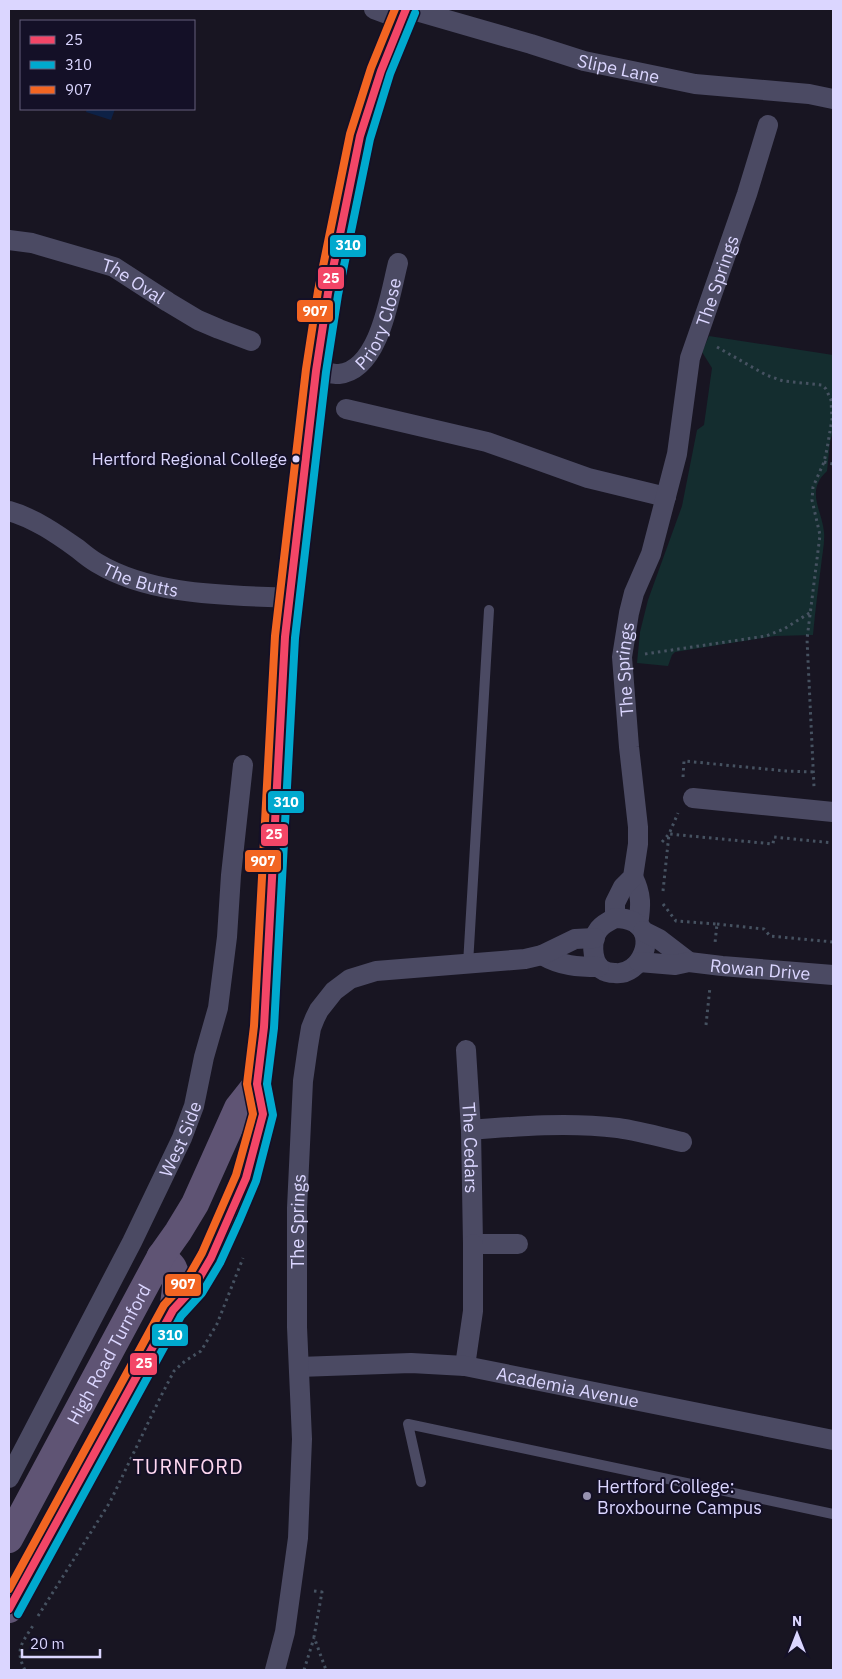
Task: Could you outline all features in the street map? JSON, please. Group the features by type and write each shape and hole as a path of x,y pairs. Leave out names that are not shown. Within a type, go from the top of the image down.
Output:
{"main road":[{"path":"257,1084 264,1027 285,637 316,371 328,293 360,136 381,72 405,12"},
{"name":"High Road Turnford","path":"9,1539 161,1256 195,1204 238,1108 257,1084"},
{"name":"High Road Turnford","path":"9,1608 173,1310 194,1287 211,1258 240,1193 263,1114 257,1084"},
{"path":"161,1256 173,1267 176,1279 173,1310"}],"street":[{"name":"Slipe Lane","path":"374,9 405,12 531,44 584,61 695,84 809,94 833,99"},
{"name":"The Springs","path":"615,918 615,903 623,887 633,877 638,844 622,658 633,600 651,554 677,454 686,380 697,333 747,194 768,126"},
{"name":"The Oval","path":"9,240 32,243 114,267 198,320 251,340"},
{"name":"Priory Close","path":"316,371 340,374 357,367 370,352 383,325 398,263"},
{"path":"346,410 486,442 588,478 666,497"},
{"name":"The Butts","path":"9,511 40,524 97,563 149,584 174,590 239,596 290,598"},
{"name":"West Side","path":"9,1478 132,1242 182,1138 194,1106 204,1057 218,1008 227,937 231,875 243,765"},
{"path":"694,798 823,811"},
{"name":"The Springs","path":"633,877 639,888 641,928"},
{"path":"615,918 632,921 641,928 644,947 639,962 631,971 624,974 606,972 599,967 594,958 596,933 601,927 615,918"},
{"name":"Rowan Drive","path":"641,928 660,939 689,962"},
{"name":"The Springs","path":"275,1670 285,1632 298,1538 302,1439 297,1208 303,1081 312,1028 316,1018 334,991 350,979 363,974 376,971 525,959 542,955 575,939 595,938"},
{"path":"542,955 556,963 599,967"},
{"name":"Rowan Drive","path":"639,962 675,965 689,962 833,975"},
{"name":"The Cedars","path":"465,1366 473,1311 474,1244 471,1130 466,1050"},
{"path":"471,1130 518,1126 584,1126 644,1132 682,1142"},
{"path":"132,1242 161,1256"},
{"path":"474,1244 518,1244"},
{"name":"Academia Avenue","path":"299,1367 411,1363 465,1366 833,1440"}],"lane":[{"path":"468,964 489,610"},
{"path":"421,1482 408,1424 833,1514"}],"path":[{"path":"697,333 766,375 783,381 822,386 826,389 831,400 832,419 824,462 813,487 812,500 820,535 806,639 814,772 823,811"},
{"path":"824,462 833,464"},
{"path":"622,658 766,636 784,629 811,612"},
{"path":"663,894 669,834 773,844 774,836 833,843"},
{"path":"662,903 676,920 764,929 770,936 833,942"},
{"path":"706,1026 717,924"},
{"path":"25,1670 19,1656 19,1648 52,1592 110,1502 174,1371 201,1351 217,1324"},
{"path":"291,1589 322,1592 314,1637 304,1670"},
{"path":"314,1637 326,1670"}],"green space":[{"path":"709,336 833,355 833,431 827,471 820,478 816,493 816,501 823,524 824,545 813,635 775,636 675,652 668,666 637,663 640,632 648,600 682,506 697,430 704,425 712,368 702,352"}],"water":[{"path":"87,110 115,110 111,120 86,112"}],"transit line":[{"name":"907","path":"9,1589 164,1305 186,1281 202,1253 236,1175 253,1114 247,1084 254,1026 275,636 306,369 318,291 350,134 371,68 395,9"},
{"name":"25","path":"9,1609 173,1310 194,1287 211,1258 246,1178 263,1114 257,1084 264,1027 285,637 316,371 328,293 360,136 381,71 406,9"},
{"name":"310","path":"18,1614 181,1316 202,1293 220,1263 256,1181 273,1115 267,1084 274,1028 295,638 326,372 338,295 370,139 390,74 415,13"}],"place":[{"name":"Hertford Regional College","path":"296,459"},
{"name":"Hertford College: Broxbourne Campus","path":"587,1496"}],"district":[{"name":"TURNFORD","path":"188,1466"}]}
